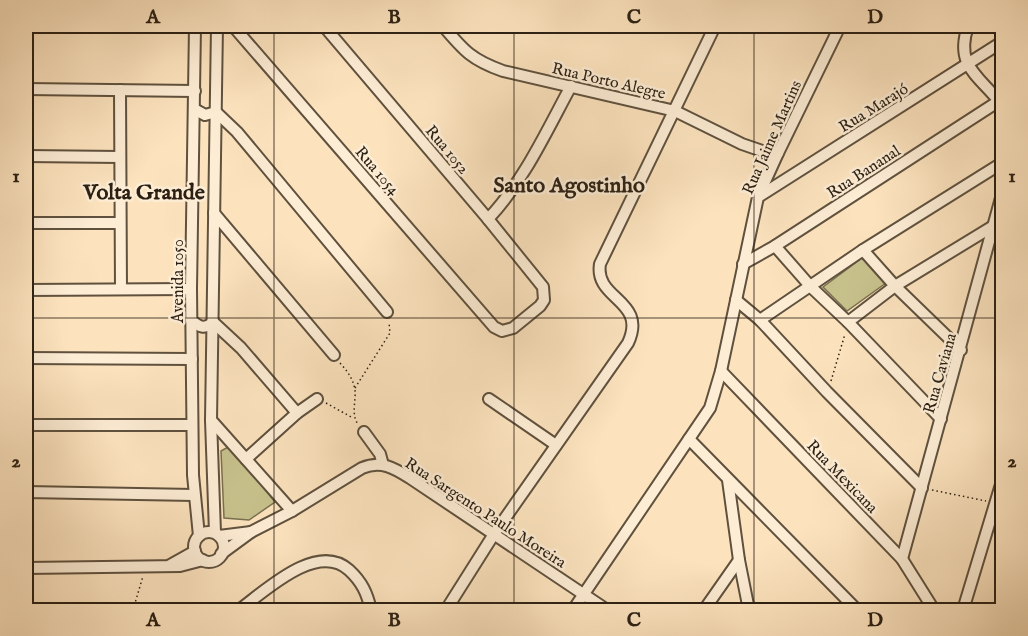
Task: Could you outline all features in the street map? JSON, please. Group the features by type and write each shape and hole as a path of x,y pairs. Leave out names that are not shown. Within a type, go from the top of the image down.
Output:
{"street":[{"name":"Avenida 1050","path":"195,26 191,320 194,495 199,536"},
{"path":"26,567 180,566 203,560 212,561 221,554 224,545 217,534 211,420 217,26"},
{"name":"Rua 1054","path":"233,26 494,327 502,331 513,328 540,306 544,294"},
{"name":"Rua 1052","path":"324,26 488,219 543,287 544,294"},
{"name":"Rua Porto Alegre","path":"443,26 464,51 483,64 503,71 675,111 748,146 765,152 778,153"},
{"path":"446,610 494,534 628,343 634,324 631,315 602,282 598,274 600,264 715,26"},
{"name":"Rua Jaime Martins","path":"573,610 710,408 721,371 758,197 840,26"},
{"path":"968,26 963,40 963,53 967,65 1001,103"},
{"name":"Rua Marajó","path":"758,197 1002,42"},
{"path":"488,219 517,184 571,86"},
{"path":"26,89 195,90"},
{"path":"120,90 121,289"},
{"name":"Rua Bananal","path":"743,264 1001,103"},
{"path":"195,109 205,115 216,112"},
{"path":"216,112 246,142 387,312"},
{"path":"194,136 204,131 215,136"},
{"path":"26,156 120,157"},
{"path":"760,320 863,250 1002,163"},
{"name":"Rua Caviana","path":"902,559 1002,194"},
{"path":"214,213 334,355"},
{"path":"26,223 120,223"},
{"path":"848,322 895,286 995,225"},
{"path":"775,246 941,419"},
{"path":"863,250 895,286 961,350"},
{"path":"26,290 191,289"},
{"path":"736,300 760,320 922,488"},
{"path":"191,320 202,327 213,322"},
{"path":"213,322 241,348 297,413"},
{"path":"192,345 205,340 213,346"},
{"path":"26,358 192,359"},
{"name":"Rua Mexicana","path":"721,371 902,559 934,610"},
{"path":"246,459 297,413 317,399"},
{"path":"489,399 556,445"},
{"path":"211,420 292,511"},
{"path":"26,424 192,425"},
{"path":"364,432 380,454 383,465"},
{"path":"689,439 857,610"},
{"name":"Rua Sargento Paulo Moreira","path":"221,554 251,532 292,511 362,468 370,465 383,465 411,478 607,610"},
{"path":"728,480 739,560 750,610"},
{"path":"963,610 1002,481"},
{"path":"26,492 194,495"},
{"path":"203,560 195,551 195,543 199,536 207,532 217,534"},
{"name":"Rua Sargento Paulo Moreira","path":"217,534 251,532"},
{"path":"167,566 195,551"},
{"path":"704,610 739,560"},
{"path":"239,610 288,574 316,561 342,563 362,581 371,610"}],"path":[{"path":"354,388 390,333 387,312"},
{"path":"827,392 848,322"},
{"path":"334,355 350,375 354,388 354,419"},
{"path":"317,399 354,419 364,432"},
{"path":"922,488 996,503"},
{"path":"133,610 146,567"}],"shaded area":[{"path":"862,258 886,283 847,311 823,287"},
{"path":"230,446 275,502 249,520 224,518 221,451"}],"district":[{"name":"Santo Agostinho","path":"569,184"},
{"name":"Volta Grande","path":"144,191"}]}
